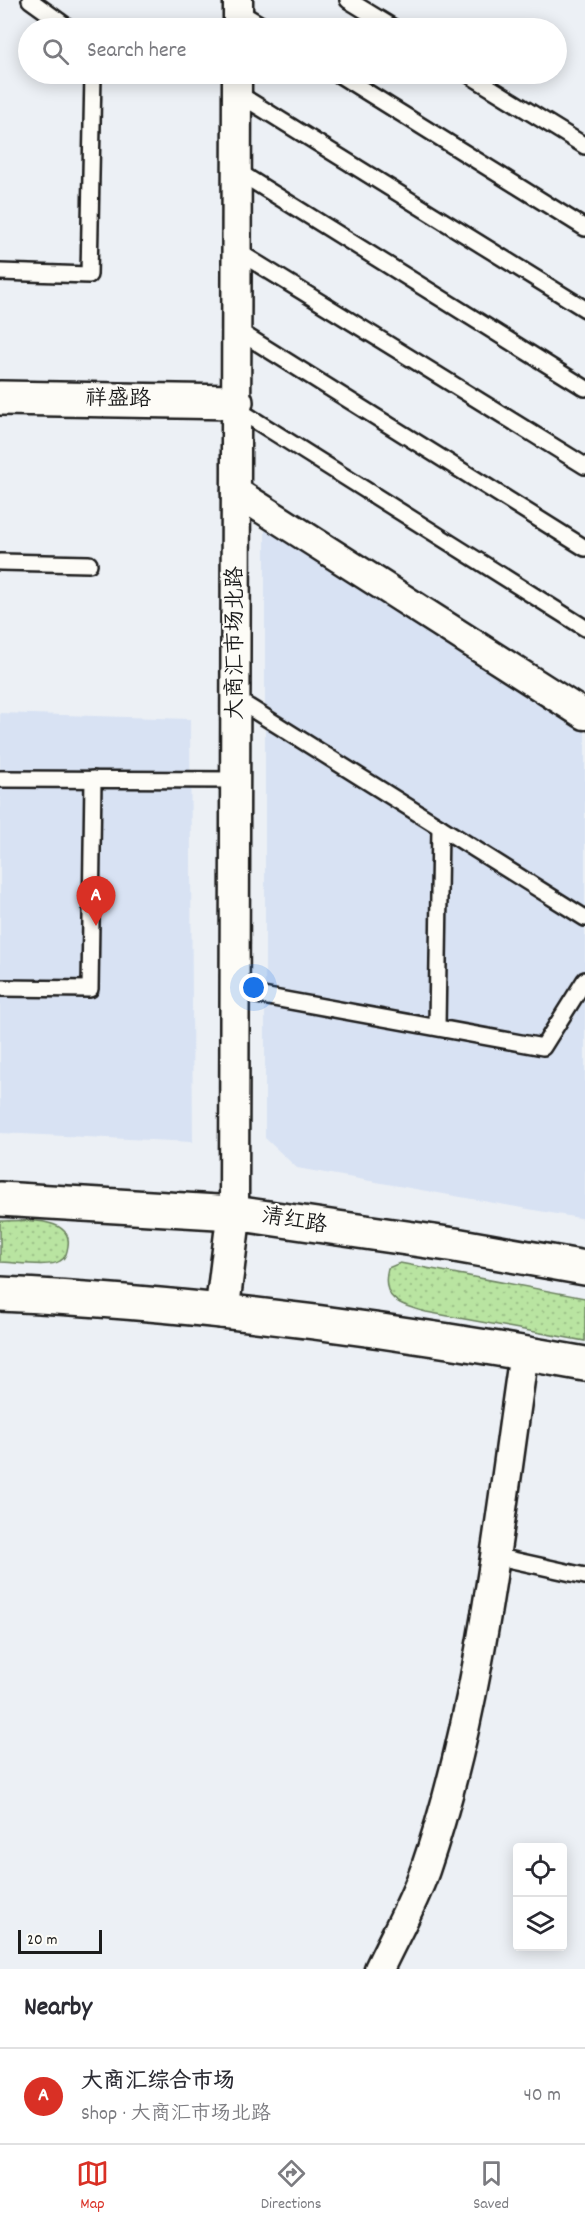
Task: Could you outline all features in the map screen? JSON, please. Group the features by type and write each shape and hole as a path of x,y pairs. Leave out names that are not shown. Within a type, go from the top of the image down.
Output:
{"main road":[{"name":"祥盛路","path":"0,398 237,405"},
{"name":"清红路","path":"0,1199 234,1213 455,1245 585,1268"},
{"path":"222,1311 234,1213"},
{"path":"0,1294 150,1304 286,1317 424,1336 585,1364"}],"street":[{"name":"大商汇市场北路","path":"234,1213 237,84"},
{"path":"236,492 585,715"},
{"path":"379,1969 424,1872 456,1766 477,1667 524,1353"}],"lane":[{"path":"30,0 55,18"},
{"path":"348,0 378,18"},
{"path":"0,272 89,275 93,84"},
{"path":"239,84 585,309"},
{"path":"354,84 585,228"},
{"path":"484,84 585,146"},
{"path":"237,171 585,388"},
{"path":"237,251 585,466"},
{"path":"237,330 585,548"},
{"path":"237,405 585,628"},
{"path":"0,562 89,564"},
{"path":"236,699 585,918"},
{"path":"0,779 235,780"},
{"path":"0,988 90,988 93,779"},
{"path":"436,1027 440,827"},
{"path":"235,991 543,1047 580,1000 585,980"},
{"path":"494,1556 585,1576"}],"shaded area":[{"path":"265,524 585,727 585,1219 297,1168 265,1138"},
{"path":"0,713 190,719 193,1142 0,1133"}],"green space":[{"path":"0,1221 54,1224 67,1236 68,1246 65,1257 48,1264 0,1262"},
{"path":"400,1263 585,1298 585,1341 408,1307 395,1299 387,1287 388,1268"}],"place":[{"name":"大商汇综合市场","path":"96,926"}]}
